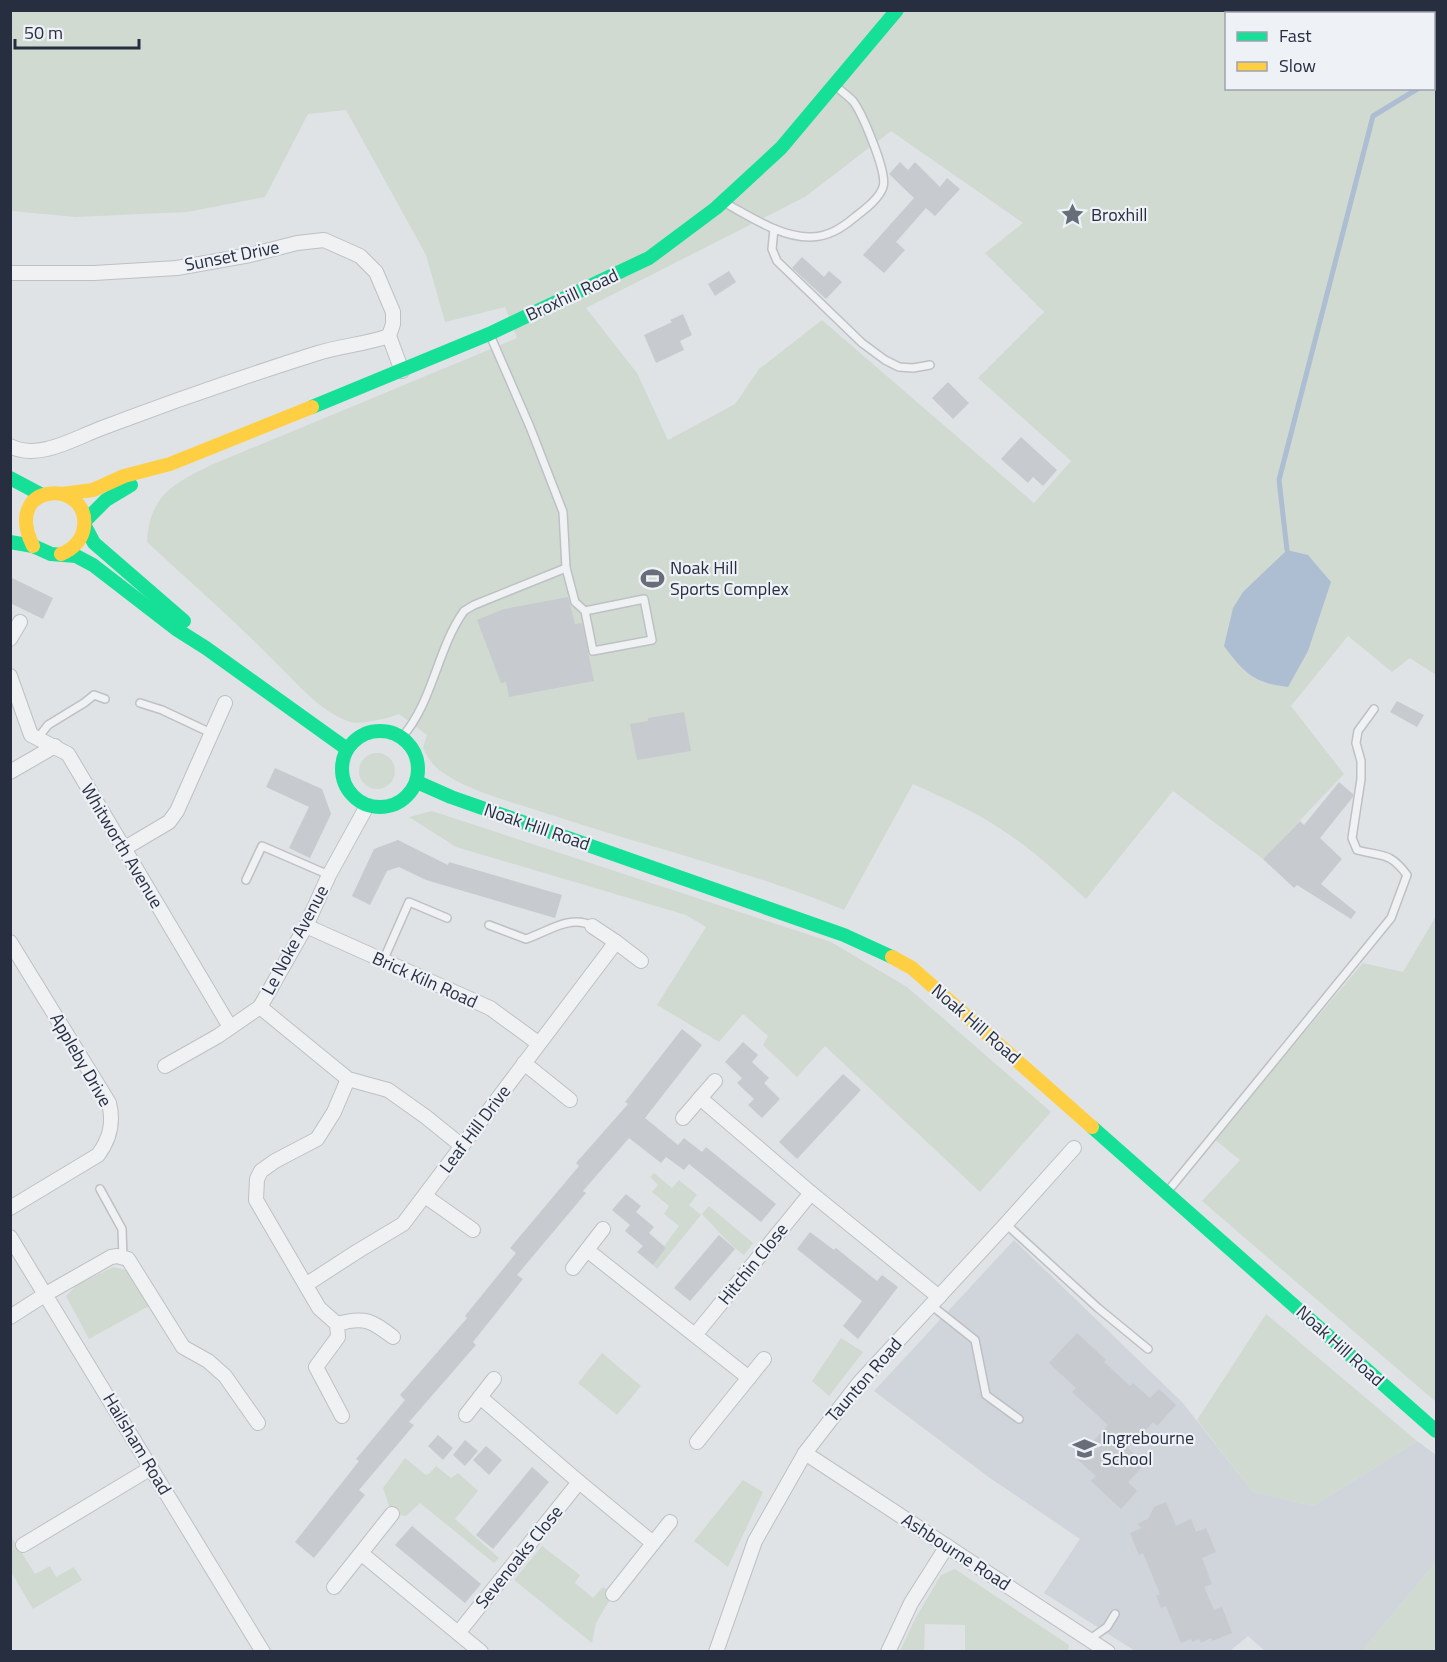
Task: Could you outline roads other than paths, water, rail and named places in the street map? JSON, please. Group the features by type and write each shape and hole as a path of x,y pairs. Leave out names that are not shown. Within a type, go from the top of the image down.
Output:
{"street":[{"name":"Broxhill Road","path":"62,494 93,490 124,477 170,464 402,371 489,334 649,258 723,202 781,148 897,10"},
{"name":"Sunset Drive","path":"10,273 94,273 177,268 324,240 360,256 376,272 393,312 393,324 389,336 402,371"},
{"path":"10,446 17,450 32,452 60,445 165,405 321,352 372,342 389,336"},
{"name":"Broxhill Road","path":"85,524 100,504 114,494 170,464"},
{"path":"10,478 42,495"},
{"path":"206,648 182,619 94,543 80,506 72,498 62,494 42,495 20,515 27,538 33,546 51,554 76,556 93,565 176,629 347,749"},
{"path":"61,554 77,544 85,524"},
{"path":"10,542 33,546"},
{"path":"10,639 20,622"},
{"path":"10,676 31,735 37,739"},
{"path":"125,848 169,822 177,811 225,703"},
{"path":"383,730 402,737 412,747 418,760 417,782 402,801 389,807 367,806 354,797 345,786 342,768 347,749 356,738 365,733 383,730"},
{"name":"Whitworth Avenue","path":"37,739 68,754 230,1027"},
{"path":"10,772 55,746"},
{"name":"Noak Hill Road","path":"417,782 451,797 844,935 912,968 1437,1431"},
{"name":"Le Noke Avenue","path":"165,1066 260,1007 306,926 329,875 367,806"},
{"name":"Brick Kiln Road","path":"306,926 490,1008 538,1043"},
{"path":"592,926 641,961"},
{"name":"Appleby Drive","path":"10,942 109,1103 112,1116 106,1144 98,1155 10,1208"},
{"name":"Leaf Hill Drive","path":"307,1284 404,1224 616,942"},
{"path":"260,1007 348,1079 388,1090 462,1146"},
{"path":"524,1063 570,1100"},
{"path":"342,1416 316,1367 338,1337 337,1324 319,1308 256,1200 257,1179 261,1171 317,1139 334,1112 348,1079"},
{"path":"683,1118 715,1081"},
{"path":"700,1098 935,1301"},
{"name":"Taunton Road","path":"716,1652 755,1541 805,1453 859,1383 1074,1148"},
{"name":"Hitchin Close","path":"695,1335 811,1193"},
{"path":"425,1196 473,1230"},
{"path":"573,1268 603,1229"},
{"name":"Hailsham Road","path":"10,1237 263,1652"},
{"path":"587,1250 749,1378"},
{"path":"10,1317 111,1257 123,1257 133,1264 183,1347 208,1361 225,1376 258,1423"},
{"path":"337,1324 352,1320 373,1322 393,1337"},
{"path":"698,1442 764,1359"},
{"path":"466,1415 494,1379"},
{"path":"480,1398 653,1543"},
{"name":"Ashbourne Road","path":"805,1453 1108,1652"},
{"path":"23,1545 151,1468"},
{"name":"Sevenoaks Close","path":"459,1632 579,1482"},
{"path":"334,1587 392,1514"},
{"path":"613,1594 670,1522"},
{"path":"888,1652 911,1603 947,1546"},
{"path":"362,1554 481,1652"},
{"path":"1083,1652 1090,1639"}],"lane":[{"path":"723,202 774,229 808,237 827,235 837,231 878,196 885,178 883,167 863,117 853,101 834,84"},
{"path":"774,229 772,249 777,261 861,343 899,367 913,368 930,365"},
{"path":"489,334 530,427 563,512 566,568 575,602 585,611 593,651 652,640 644,600 585,611"},
{"path":"402,737 419,714 429,685 464,611 566,568"},
{"path":"37,739 48,725 94,695 105,699"},
{"path":"141,702 211,733"},
{"path":"1166,1192 1391,918 1407,875 1396,860 1378,853 1357,850 1352,838 1361,779 1361,760 1356,743 1358,731 1374,709"},
{"path":"246,880 262,846 329,875"},
{"path":"383,961 409,902 447,918"},
{"path":"489,925 526,939 574,921 584,921 592,926"},
{"path":"100,1190 122,1229 123,1257"},
{"path":"1006,1224 1098,1308 1148,1349"},
{"path":"935,1301 975,1340 986,1395 1019,1419"},
{"path":"1090,1639 1107,1627 1115,1614"}],"water":[{"path":"1287,550 1308,555 1331,582 1308,651 1288,687 1266,683 1251,675 1224,646 1233,608 1243,592"}],"waterway":[{"path":"1287,550 1279,480 1373,116 1416,90"}],"place":[{"name":"Broxhill","path":"1073,215"},
{"name":"Noak Hill Sports Complex","path":"652,578"},
{"name":"Ingrebourne School","path":"1084,1448"}]}
